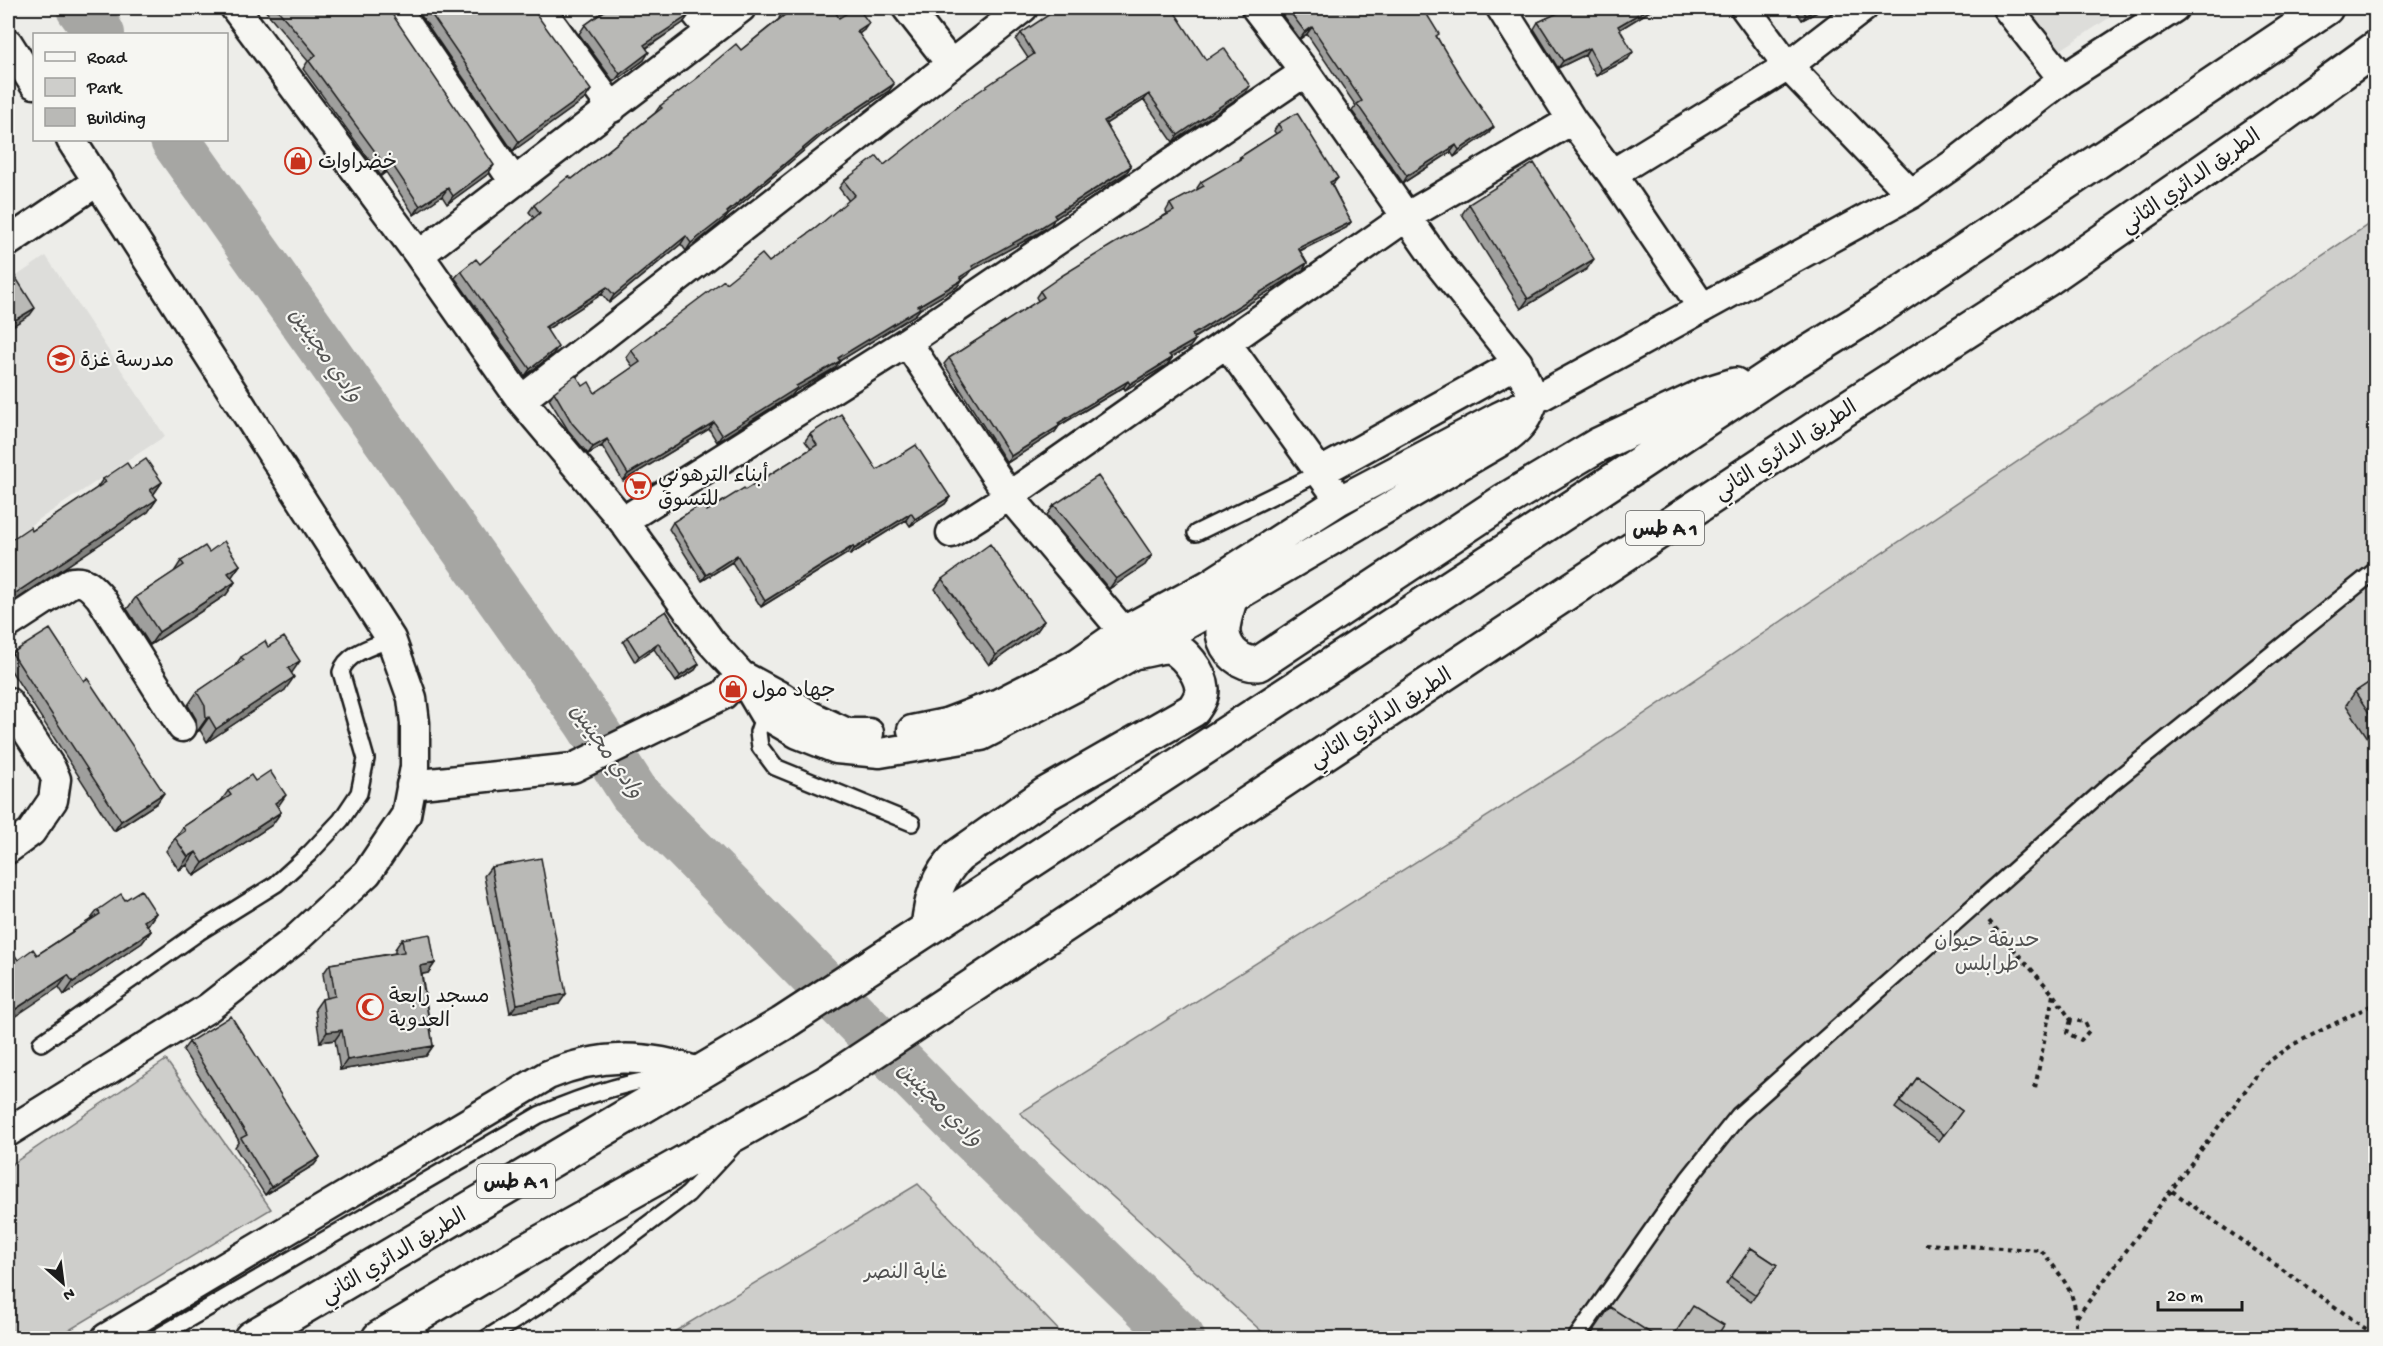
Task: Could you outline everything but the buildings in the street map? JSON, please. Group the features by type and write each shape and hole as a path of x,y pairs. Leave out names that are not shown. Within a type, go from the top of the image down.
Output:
{"highway":[{"path":"920,934 1602,489 1774,374 1873,312 2326,8"},
{"name":"الطريق الدائري الثاني","path":"753,1124 826,1083 1819,426 2049,278 2278,120 2376,48"},
{"path":"1230,600 1223,634 1237,658 1247,664 1258,664 1504,501 1598,445 1709,393 1774,374"},
{"path":"920,934 946,867 958,856 1046,794 1193,710 1200,700 1202,689 1199,677 1190,664 1180,653 1168,646 1131,641"},
{"name":"الطريق الدائري الثاني","path":"251,1338 782,1024 920,934"},
{"name":"طس A 1","path":"379,1338 520,1254 753,1124"}],"street":[{"path":"236,8 419,255 521,400 623,521 711,642 741,675 764,714 798,734 836,748 880,753 981,736 1085,682 1131,641 1208,585 1340,500 1534,400 1911,194 2156,12"},
{"path":"396,8 514,182"},
{"path":"540,8 612,108"},
{"path":"692,8 711,31"},
{"path":"419,255 741,8"},
{"path":"907,8 950,63"},
{"path":"521,400 1023,8"},
{"path":"741,675 811,716 847,733 895,734 946,723 999,703 1077,663 1230,600 1520,429 1528,417 1534,400 1518,363 1440,265 1305,72 1256,8"},
{"path":"1501,8 1572,120 1612,174 1702,307"},
{"path":"1745,8 1788,66 1911,194"},
{"path":"1612,174 1788,66 1863,8"},
{"path":"2007,8 2063,79"},
{"path":"8,43 33,82"},
{"path":"623,521 907,342 1305,72"},
{"path":"951,533 1010,496 1406,217 1572,120"},
{"path":"8,1132 208,1008 295,940 367,873 406,815 415,767 415,723 412,698 391,639 72,141"},
{"path":"8,242 98,181"},
{"path":"907,342 1010,496 1131,641"},
{"path":"1227,344 1340,500"},
{"path":"1319,473 1518,363"},
{"path":"8,624 72,582 80,581 87,584 100,597 182,727"},
{"path":"411,785 573,768 723,695 741,675"},
{"path":"8,706 51,768 56,779 53,800 31,832 8,849"},
{"path":"106,1338 548,1075 589,1061 632,1057 678,1064 700,1073"}],"lane":[{"path":"1196,533 1319,473"},
{"path":"1576,1338 1688,1179 1739,1115 2112,783 2376,570"},
{"path":"41,1043 199,932 276,884 310,853 340,820 359,793 366,759 341,672 343,664 354,656 391,639"},
{"path":"764,714 758,732 760,747 775,767 912,823"},
{"path":"156,1338 539,1115 578,1098 617,1086 658,1077 700,1073"},
{"path":"486,1338 546,1301 688,1194 753,1124"}],"path":[{"path":"1975,905 2053,994 2072,1020 2085,1022 2089,1031 2081,1040 2067,1033 2072,1020"},
{"path":"2035,1088 2053,994"},
{"path":"2077,1317 2265,1064 2294,1044 2376,1003"},
{"path":"2172,1191 2376,1336"},
{"path":"1925,1244 2041,1250 2068,1284 2077,1317 2075,1338"}],"shaded area":[{"path":"2021,8 2124,8 2056,53"},
{"name":"مدرسة غزة","path":"46,256 165,436 8,540 8,282"}],"green space":[{"name":"حديقة حيوان طرابلس","path":"2375,220 2375,1338 1269,1338 1020,1113 1570,764"},
{"path":"166,1060 271,1209 56,1338 8,1338 8,1167"},
{"name":"غابة النصر","path":"918,1184 1066,1338 664,1338"}],"waterway":[{"name":"وادي مجينين","path":"81,8 99,33"},
{"name":"وادي مجينين","path":"176,141 588,721 634,793 958,1122 1180,1338"}],"place":[{"name":"خضراوات","path":"298,161"},
{"name":"مدرسة غزة","path":"61,359"},
{"name":"أبناء الترهوني للتسوق","path":"638,486"},
{"name":"جهاد مول","path":"733,689"},
{"name":"مسجد رابعة العدوية","path":"370,1007"}]}
